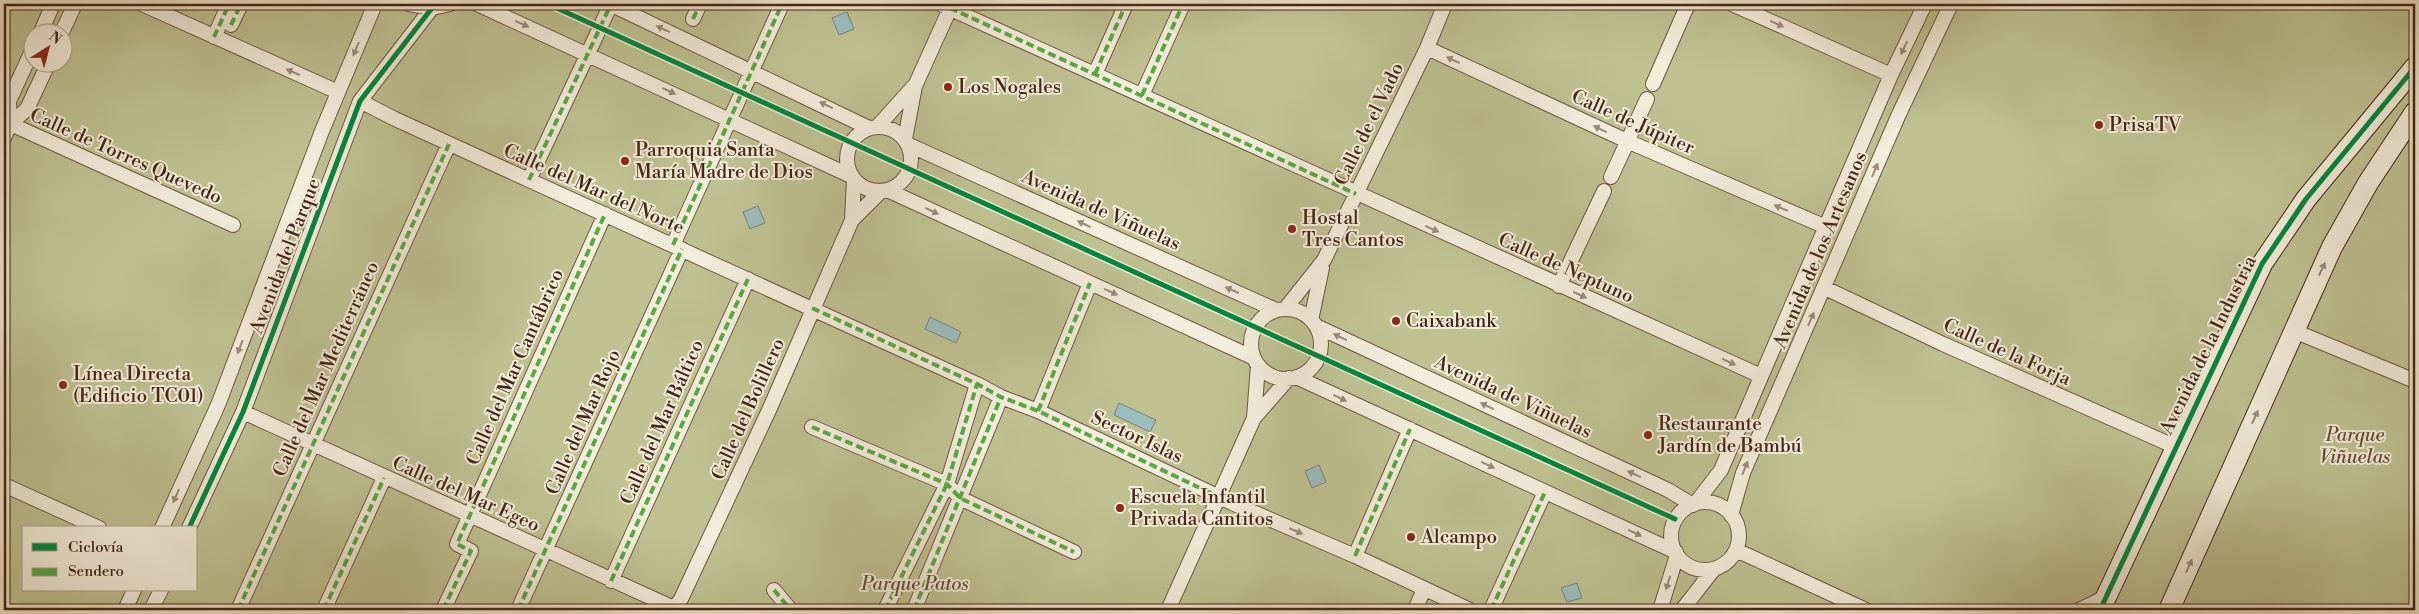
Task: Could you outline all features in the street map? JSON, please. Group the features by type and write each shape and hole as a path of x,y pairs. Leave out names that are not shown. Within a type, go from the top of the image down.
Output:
{"street":[{"path":"45,22 53,4"},
{"path":"67,22 75,4"},
{"path":"142,4 338,92"},
{"path":"214,37 229,4"},
{"path":"231,25 241,4"},
{"name":"Avenida del Parque","path":"163,526 218,404 338,92 375,4"},
{"path":"409,4 432,8 450,4"},
{"path":"477,4 853,178 862,186 884,191 1090,283 1256,361 1272,376 1292,378 1410,430 1676,554 1689,566 1706,570 1714,569"},
{"path":"530,180 586,53 610,4 874,127 898,132 907,142 912,153 910,169 904,180 884,191 852,220"},
{"path":"693,19 700,4"},
{"name":"Calle del Mar Rojo","path":"518,610 782,4"},
{"path":"1095,74 1126,4"},
{"path":"1142,95 1183,4"},
{"name":"Calle de el Vado","path":"1324,260 1427,48 1445,4"},
{"path":"1653,84 1688,4"},
{"path":"1732,4 1892,75"},
{"name":"Avenida de los Artesanos","path":"1694,504 1721,470 1892,75 1926,4"},
{"name":"Avenida de los Artesanos","path":"1731,515 1742,473 1825,288 1899,114 1951,4"},
{"path":"907,142 915,86 947,5"},
{"name":"Calle de Neptuno","path":"947,5 1356,194 1761,376"},
{"name":"Avenida del Parque","path":"190,526 243,412 360,101 432,8"},
{"name":"Calle de Júpiter","path":"1427,48 1627,141 1826,227"},
{"name":"Avenida de la Industria","path":"2103,604 2262,264 2306,199 2415,67"},
{"path":"4,138 9,101 22,72"},
{"path":"7,122 27,109 44,72"},
{"path":"852,220 853,178 847,165 851,142 861,131 874,127 915,86"},
{"path":"1610,177 1647,99"},
{"name":"Calle del Mar del Norte","path":"360,101 449,144 812,308"},
{"path":"2169,610 2332,247 2368,183 2415,112"},
{"name":"Calle de Torres Quevedo","path":"7,122 233,225"},
{"name":"Avenida de Viñuelas","path":"907,142 1281,310"},
{"name":"Calle del Mar Mediterráneo","path":"238,610 449,144"},
{"path":"1559,286 1604,191"},
{"name":"Calle del Mar Cantábrico","path":"443,610 471,551 457,544 605,214"},
{"name":"Calle del Bolillero","path":"674,609 681,598 770,408 852,220"},
{"path":"1281,310 1324,260"},
{"path":"1313,323 1324,260"},
{"name":"Calle del Mar Báltico","path":"611,581 748,279"},
{"path":"1038,411 1090,283"},
{"name":"Calle de la Forja","path":"1825,288 1943,344 2176,447"},
{"name":"Sector Islas","path":"812,308 977,384 1001,398 1038,411 1219,497 1355,556 1470,610"},
{"path":"1168,610 1254,418 1292,378 1313,366 1318,356 1320,336 1313,323 1304,314 1281,310 1268,314 1255,327 1252,338 1256,361 1254,418"},
{"name":"Avenida de Viñuelas","path":"1313,323 1694,504"},
{"path":"2294,331 2415,381"},
{"path":"885,610 947,484 977,384"},
{"path":"914,610 1001,398"},
{"name":"Calle del Mar Egeo","path":"243,412 674,609"},
{"path":"812,427 947,484 960,498 1074,552"},
{"path":"1355,556 1410,430"},
{"path":"324,610 384,478"},
{"path":"4,485 95,526"},
{"path":"1491,610 1545,492"},
{"path":"1660,610 1676,554 1671,537 1672,528 1684,510 1694,504 1711,502 1719,505 1731,515 1739,532 1736,550 1731,558 1714,569 1682,610"},
{"path":"1736,550 1866,610"},
{"path":"1415,610 1424,589"},
{"path":"774,590 789,608 788,610"},
{"path":"125,610 133,592"},
{"path":"151,610 159,592"},
{"path":"2079,610 2103,604"}],"green space":[{"path":"4,4 2415,4 2415,610 4,610"}],"water":[{"path":"847,12 854,29 839,35 832,18"},
{"path":"758,206 765,223 750,229 743,212"},
{"path":"930,317 961,332 956,343 925,329"},
{"path":"1119,403 1156,420 1150,432 1114,415"},
{"path":"1319,465 1326,482 1312,488 1305,471"},
{"path":"1577,583 1582,598 1567,602 1561,588"}],"marked path":[{"path":"214,37 229,4"},
{"path":"231,25 241,4"},
{"path":"529,180 611,4"},
{"path":"693,19 700,4"},
{"path":"673,245 782,4"},
{"path":"1095,74 1126,4"},
{"path":"1142,95 1183,4"},
{"path":"950,8 1356,194"},
{"path":"238,610 449,144"},
{"path":"443,610 471,551 457,544 605,214"},
{"path":"518,610 682,249"},
{"path":"611,581 748,279"},
{"path":"1038,411 1090,283"},
{"path":"812,308 977,384 1001,397 1038,411 1219,497"},
{"path":"885,610 947,484 977,384"},
{"path":"914,610 1001,397"},
{"path":"812,427 947,484 960,498 1074,552"},
{"path":"1355,556 1410,429"},
{"path":"324,610 384,478"},
{"path":"1491,610 1545,492"},
{"path":"774,590 789,608 788,610"}],"cycle path":[{"path":"548,4 1675,519"},
{"path":"190,526 243,412 360,101 432,8"},
{"path":"2100,610 2262,264 2306,199 2415,67"}],"place":[{"name":"Los Nogales","path":"948,87"},
{"name":"PrisaTV","path":"2099,125"},
{"name":"Parroquia Santa María Madre de Dios","path":"625,161"},
{"name":"Hostal Tres Cantos","path":"1292,229"},
{"name":"Caixabank","path":"1396,321"},
{"name":"Línea Directa (Edificio TC01)","path":"63,385"},
{"name":"Restaurante Jardín de Bambú","path":"1648,435"},
{"name":"Escuela Infantil Privada Cantitos","path":"1120,508"},
{"name":"Alcampo","path":"1411,537"}],"park label":[{"name":"Parque Viñuelas","path":"2355,446"},
{"name":"Parque Patos","path":"915,584"}]}
